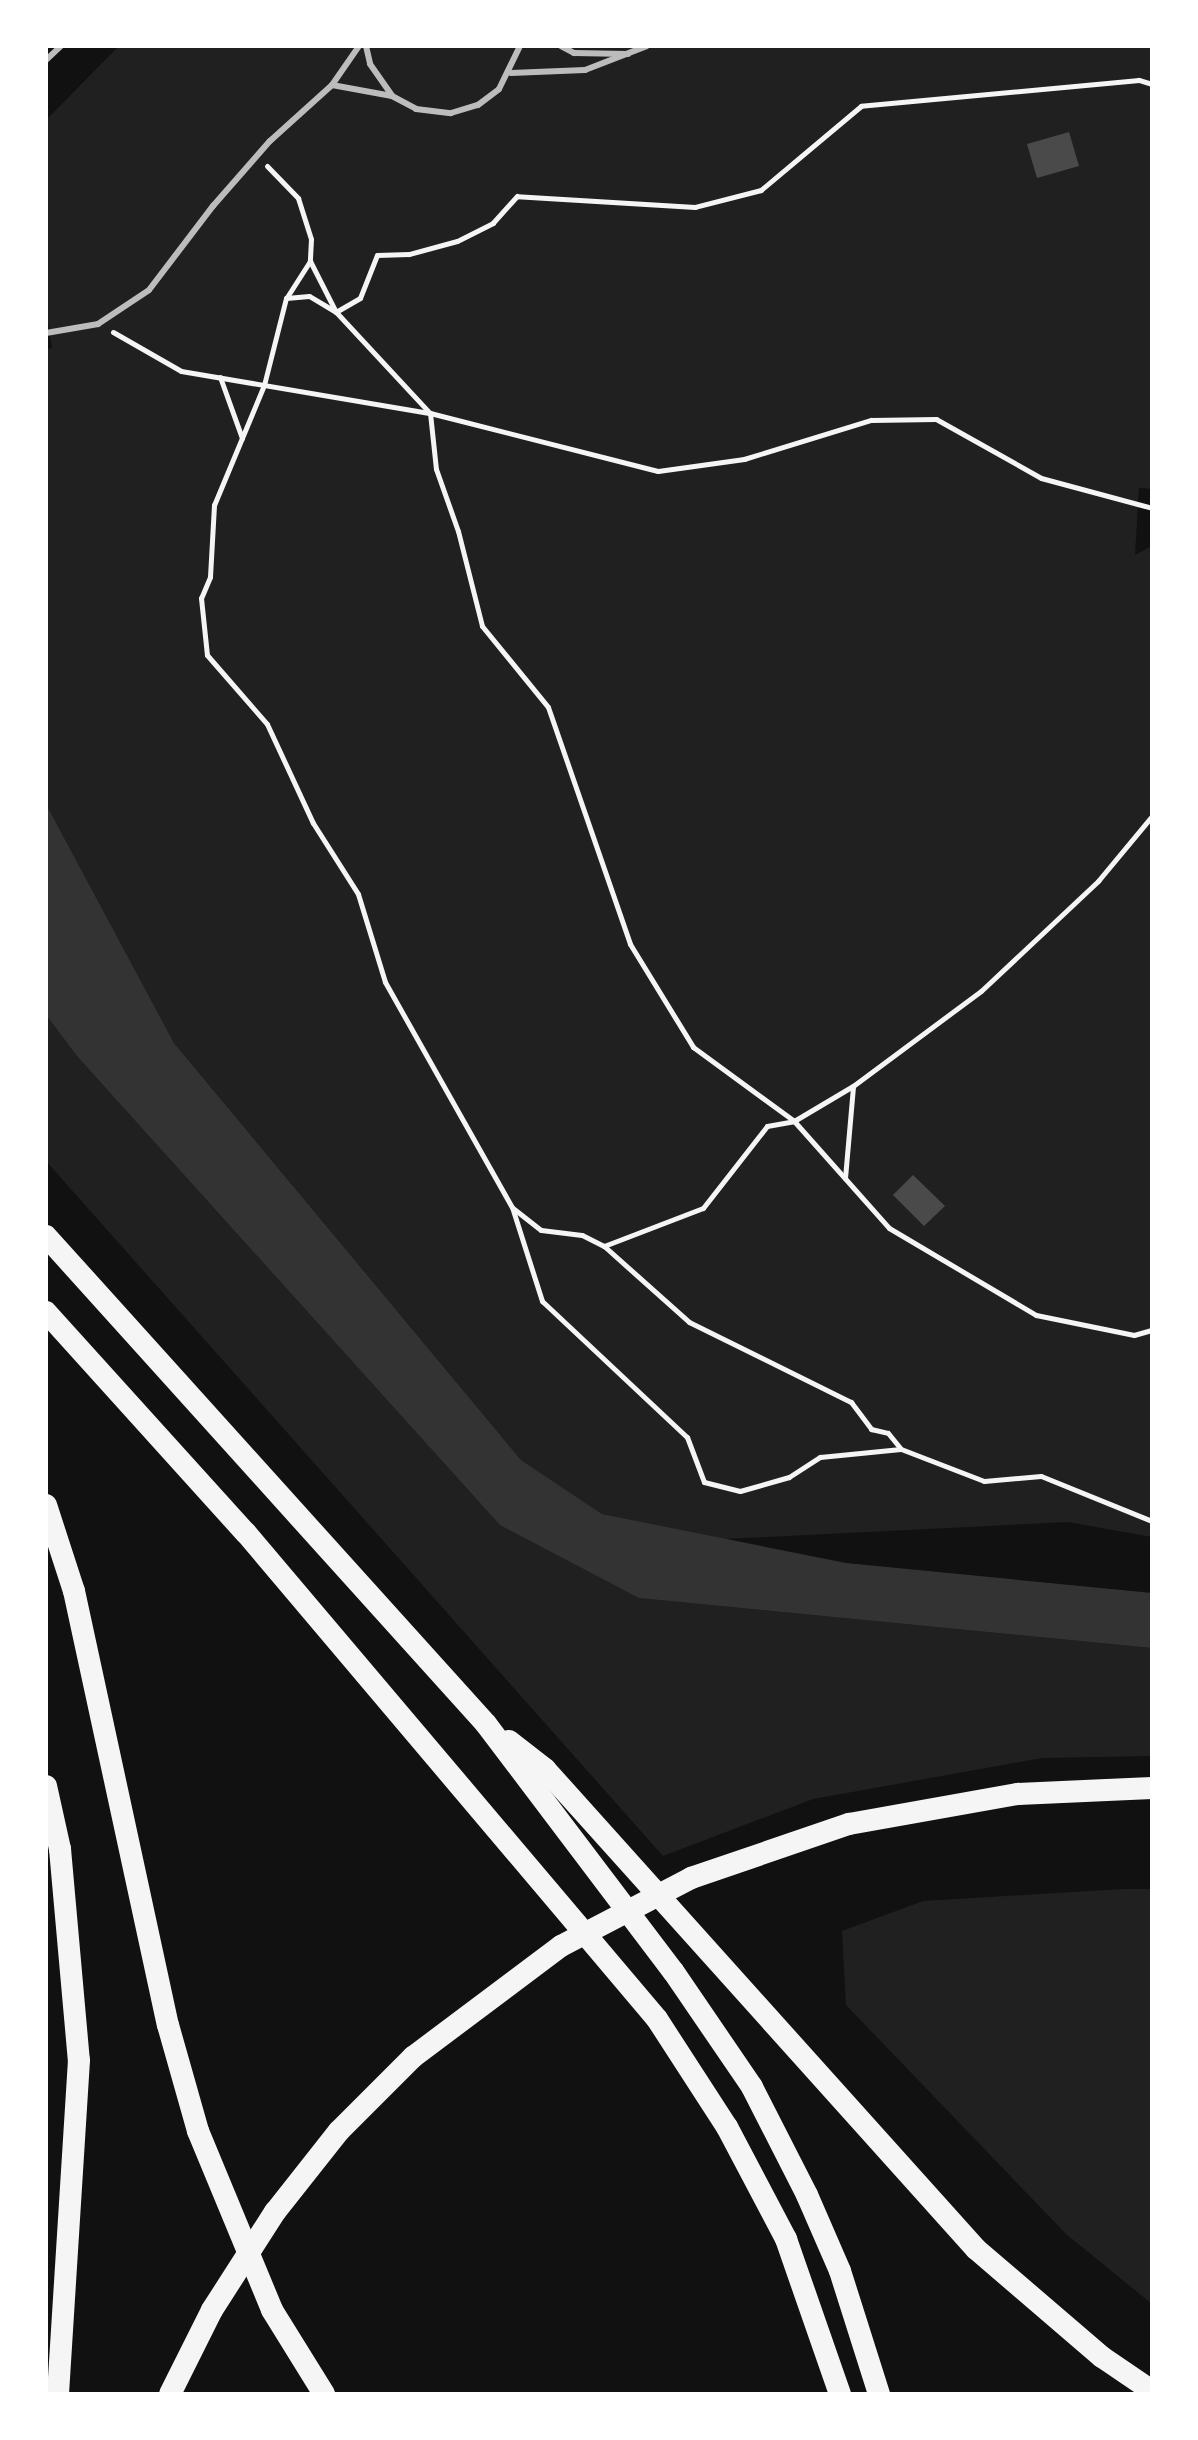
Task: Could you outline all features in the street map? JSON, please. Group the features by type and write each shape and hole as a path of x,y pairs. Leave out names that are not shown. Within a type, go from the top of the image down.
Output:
{"highway":[{"path":"46,1236 486,1724 673,1971 752,2087 840,2271 879,2394"},
{"path":"46,1312 246,1533 657,2019 727,2127 786,2239 840,2394"},
{"path":"46,1505 74,1591 168,2025 198,2131 272,2310 324,2394"},
{"path":"486,1724 545,1769 976,2249 1102,2357 1152,2391"},
{"path":"46,1786 60,1849 79,2060 58,2394"},
{"path":"170,2394 212,2310 275,2212 339,2131 413,2057 502,1986 561,1946 691,1878 849,1824 948,1803 1090,1788 1152,1788"}],"lane":[{"path":"46,60 61,46"},
{"path":"46,333 98,324 149,290 257,155 332,85 359,46"},
{"path":"366,46 370,64 392,96"},
{"path":"332,85 392,96 416,109 451,113 478,105 511,73 520,46"},
{"path":"561,46 574,53 636,54"},
{"path":"511,73 585,70 636,54 647,46"}],"path":[{"path":"336,312 360,298 377,255 409,254 457,241 493,223 517,196 695,207 761,190 861,106 1139,80 1152,84"},
{"path":"257,155 298,198 311,239 310,261 336,312 430,413 436,469 458,531 482,626 548,707 630,944 693,1047 794,1121 889,1228 1036,1315 1134,1335 1152,1330"},
{"path":"310,261 286,298 264,385 214,505 210,577 201,598 207,655 267,724 313,823 358,894 385,982 512,1207 542,1301 687,1437 704,1482 740,1491 789,1477 820,1457 901,1449 984,1481 1041,1476 1152,1521"},
{"path":"286,298 309,296 336,312"},
{"path":"98,324 181,371 430,413 658,471 744,459 871,420 936,419 1041,478 1152,508"},
{"path":"220,377 242,439"},
{"path":"604,1246 703,1208 767,1126 794,1121 853,1086 981,991 1098,881 1152,816"},
{"path":"845,1179 853,1086"},
{"path":"512,1207 541,1230 582,1235 604,1246 689,1322 851,1402 871,1429 888,1433 901,1449"}],"shaded area":[{"path":"119,46 1152,46 1152,489 1139,488 1135,555 1152,546 1152,1537 1068,1522 725,1539 602,1514 521,1460 174,1043 46,804 46,349 52,348 46,312 46,120"},
{"path":"46,804 174,1043 521,1460 602,1514 846,1563 1152,1593 1152,1648 639,1598 500,1525 77,1056 46,1015"},
{"path":"46,1015 77,1056 639,1598 1152,1648 1152,1756 1042,1758 813,1799 663,1856 46,1161"},
{"path":"1152,1889 1152,2304 1066,2234 846,2005 842,1931 923,1901"}],"building":[{"path":"1069,132 1079,166 1037,178 1027,144"},
{"path":"913,1175 945,1206 924,1226 893,1195"}]}
